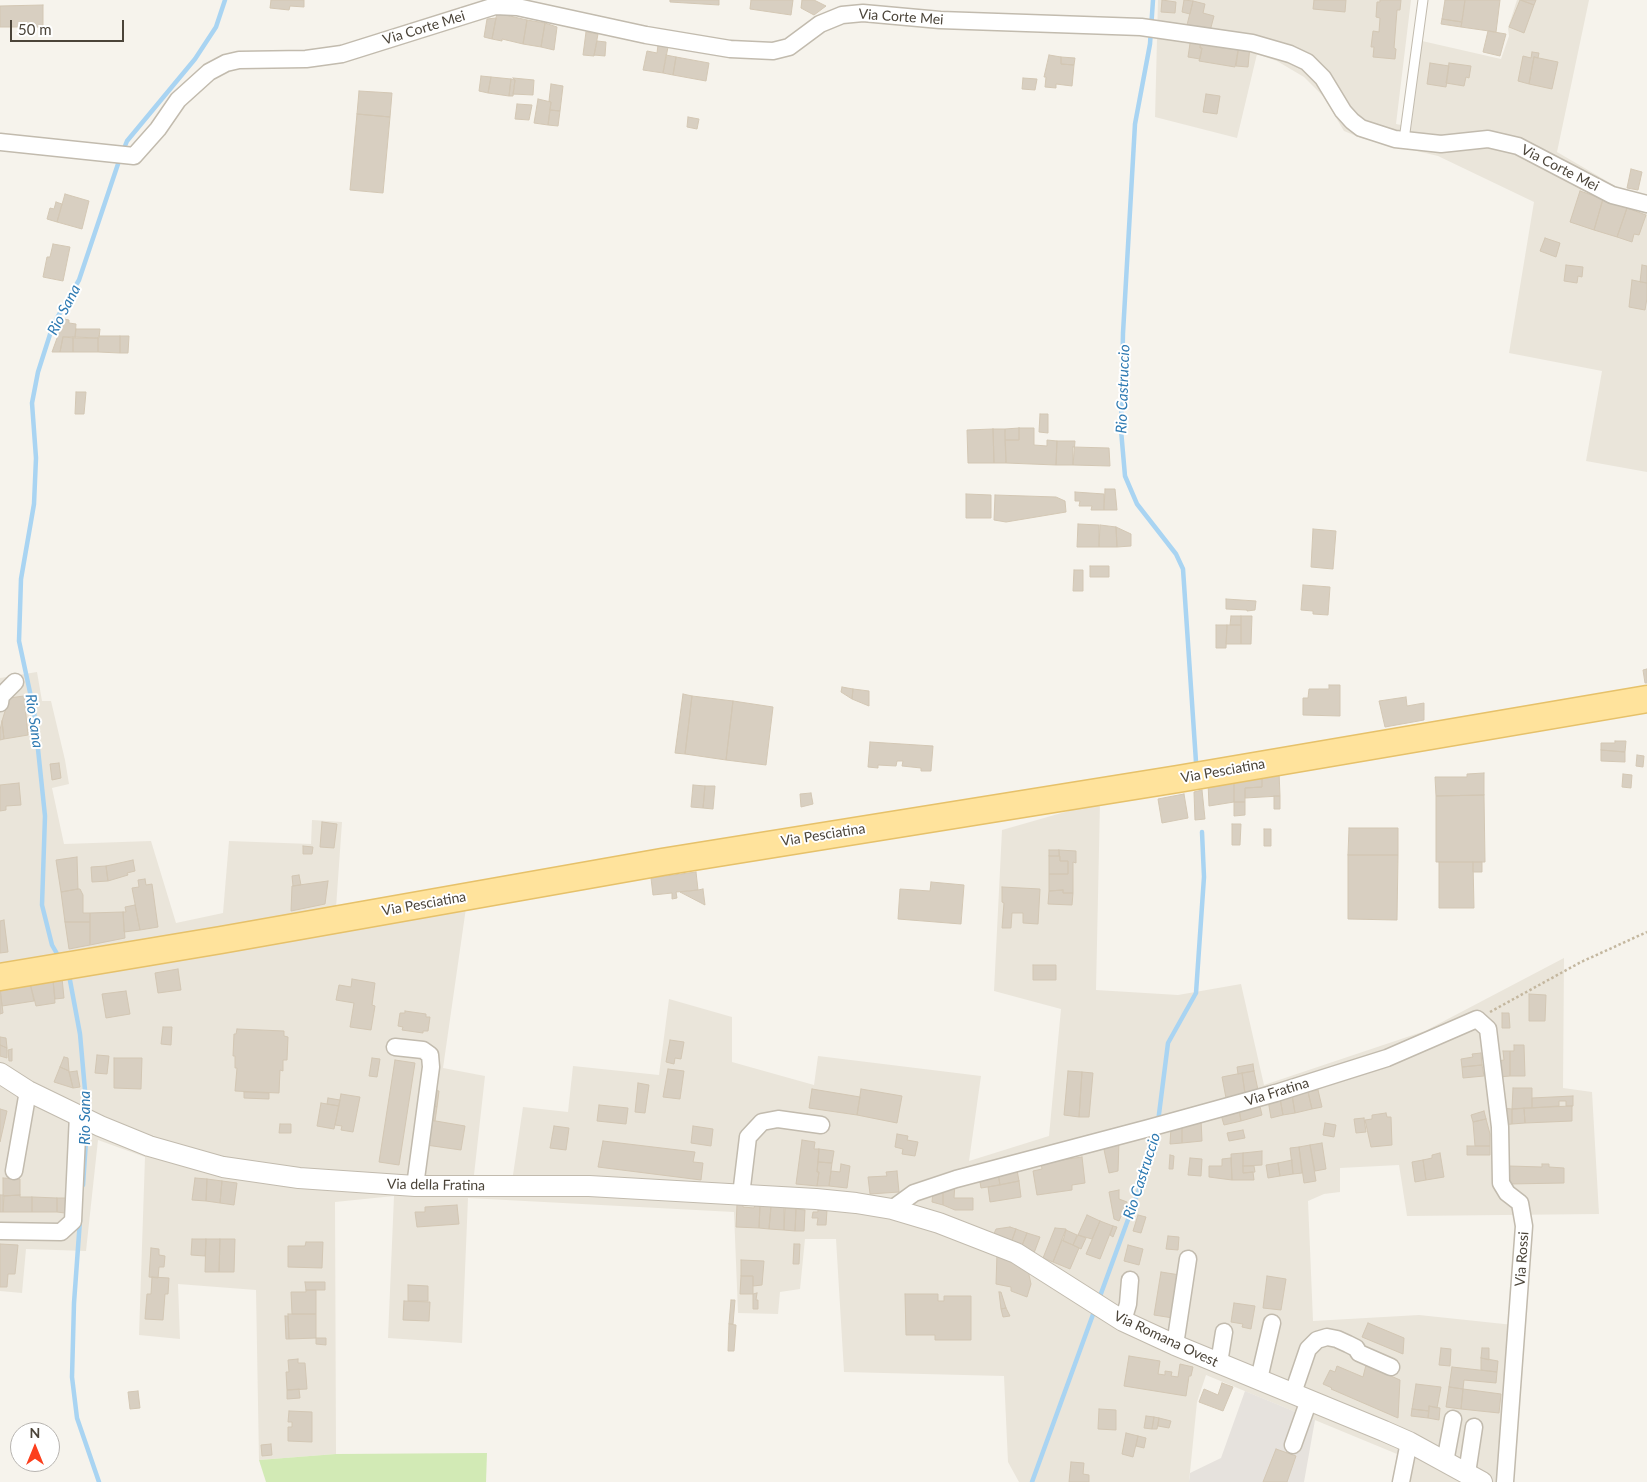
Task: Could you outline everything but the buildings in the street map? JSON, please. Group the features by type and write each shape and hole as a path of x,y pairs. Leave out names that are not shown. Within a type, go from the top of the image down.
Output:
{"main road":[{"name":"Via Pesciatina","path":"0,977 671,861 1178,779 1647,699"}],"street":[{"name":"Via Corte Mei","path":"0,142 134,156 158,130 178,100 209,72 226,63 240,60 306,59 342,54 495,6 518,8 646,36 730,49 773,51 789,46 820,24 842,14 862,13 940,20 1141,27 1252,43 1293,55 1307,62 1323,78 1343,111 1361,128 1395,139 1442,144 1488,139 1518,146 1612,195 1647,204"},
{"path":"0,702 1,696 15,682"},
{"name":"Via Fratina","path":"892,1209 914,1193 956,1179 1276,1093 1387,1058 1477,1019"},
{"name":"Via Rossi","path":"1477,1019 1488,1029 1500,1127 1501,1183 1507,1193 1520,1203 1524,1226 1505,1482"},
{"path":"395,1047 423,1050 430,1055 431,1066 415,1186"},
{"name":"Via della Fratina","path":"0,1073 28,1092 87,1120 149,1146 223,1167 299,1178 415,1186 590,1186 816,1199 892,1209"},
{"path":"14,1171 28,1092"},
{"path":"741,1195 748,1137 762,1122 778,1119 821,1125"},
{"path":"0,1231 61,1232 73,1221 87,1120"},
{"name":"Via Romana Ovest","path":"892,1209 939,1222 1016,1252 1123,1321 1219,1364 1409,1442 1474,1478 1474,1427"},
{"path":"1175,1345 1188,1259"},
{"path":"1123,1321 1128,1304 1130,1280"},
{"path":"1259,1379 1272,1323"},
{"path":"1219,1364 1224,1332"},
{"path":"1293,1445 1308,1349 1317,1340 1327,1337 1337,1338 1356,1348 1359,1353 1391,1367"},
{"path":"1445,1462 1453,1419"},
{"path":"1401,1482 1409,1442"}],"lane":[{"path":"1404,140 1422,0"}],"path":[{"path":"1477,1019 1581,962 1647,932"}],"shaded area":[{"path":"1158,0 1411,0 1396,124 1411,127 1422,41 1501,59 1509,36 1508,28 1517,0 1589,0 1557,152 1617,187 1634,194 1647,196 1647,472 1586,461 1602,371 1509,353 1534,202 1438,156 1361,138 1344,131 1323,96 1304,77 1277,61 1257,54 1237,138 1155,117"},
{"path":"37,672 42,701 51,701 69,784 52,788 64,844 151,841 176,923 223,913 229,841 311,844 312,820 342,822 336,908 469,887 443,1068 485,1076 474,1175 513,1175 523,1107 568,1112 573,1066 659,1075 669,999 732,1017 732,1062 814,1085 818,1056 981,1076 969,1161 1049,1136 1061,1009 994,991 1002,830 1100,802 1096,990 1178,995 1241,984 1264,1085 1425,1031 1564,958 1563,1088 1592,1092 1599,1214 1407,1216 1399,1165 1340,1168 1340,1192 1324,1194 1308,1201 1313,1321 1419,1315 1523,1326 1510,1482 1392,1482 1397,1454 1206,1375 1197,1402 1189,1482 1019,1482 1008,1462 1004,1376 844,1372 836,1239 805,1239 800,1289 780,1292 778,1314 738,1313 734,1212 468,1198 462,1343 388,1338 394,1196 335,1202 336,1454 259,1460 256,1290 178,1284 180,1339 139,1335 145,1157 98,1140 86,1251 26,1249 22,1293 0,1291 0,678"},
{"path":"1245,1391 1315,1420 1304,1482 1189,1482 1190,1473 1221,1458"}],"green space":[{"path":"487,1453 486,1482 266,1482 259,1460 336,1454"}],"waterway":[{"name":"Rio Sana","path":"123,151 127,141 195,59 216,27 225,0"},
{"name":"Rio Castruccio","path":"1153,0 1150,44 1135,124 1123,333 1121,430 1125,476 1137,504 1176,554 1183,569 1196,762"},
{"name":"Rio Sana","path":"60,959 52,945 42,905 45,816 34,711 19,641 21,579 34,504 36,458 32,403 38,372 53,325 79,280 120,158"},
{"name":"Rio Castruccio","path":"1158,1122 1168,1043 1196,993 1204,877 1202,832"},
{"name":"Rio Sana","path":"69,975 80,1034 87,1113"},
{"name":"Rio Sana","path":"83,1185 87,1126"},
{"name":"Rio Castruccio","path":"1099,1299 1156,1143 1157,1130"},
{"name":"Rio Sana","path":"80,1220 74,1303 72,1377 77,1418 99,1482"},
{"name":"Rio Castruccio","path":"1032,1482 1095,1309"}]}
